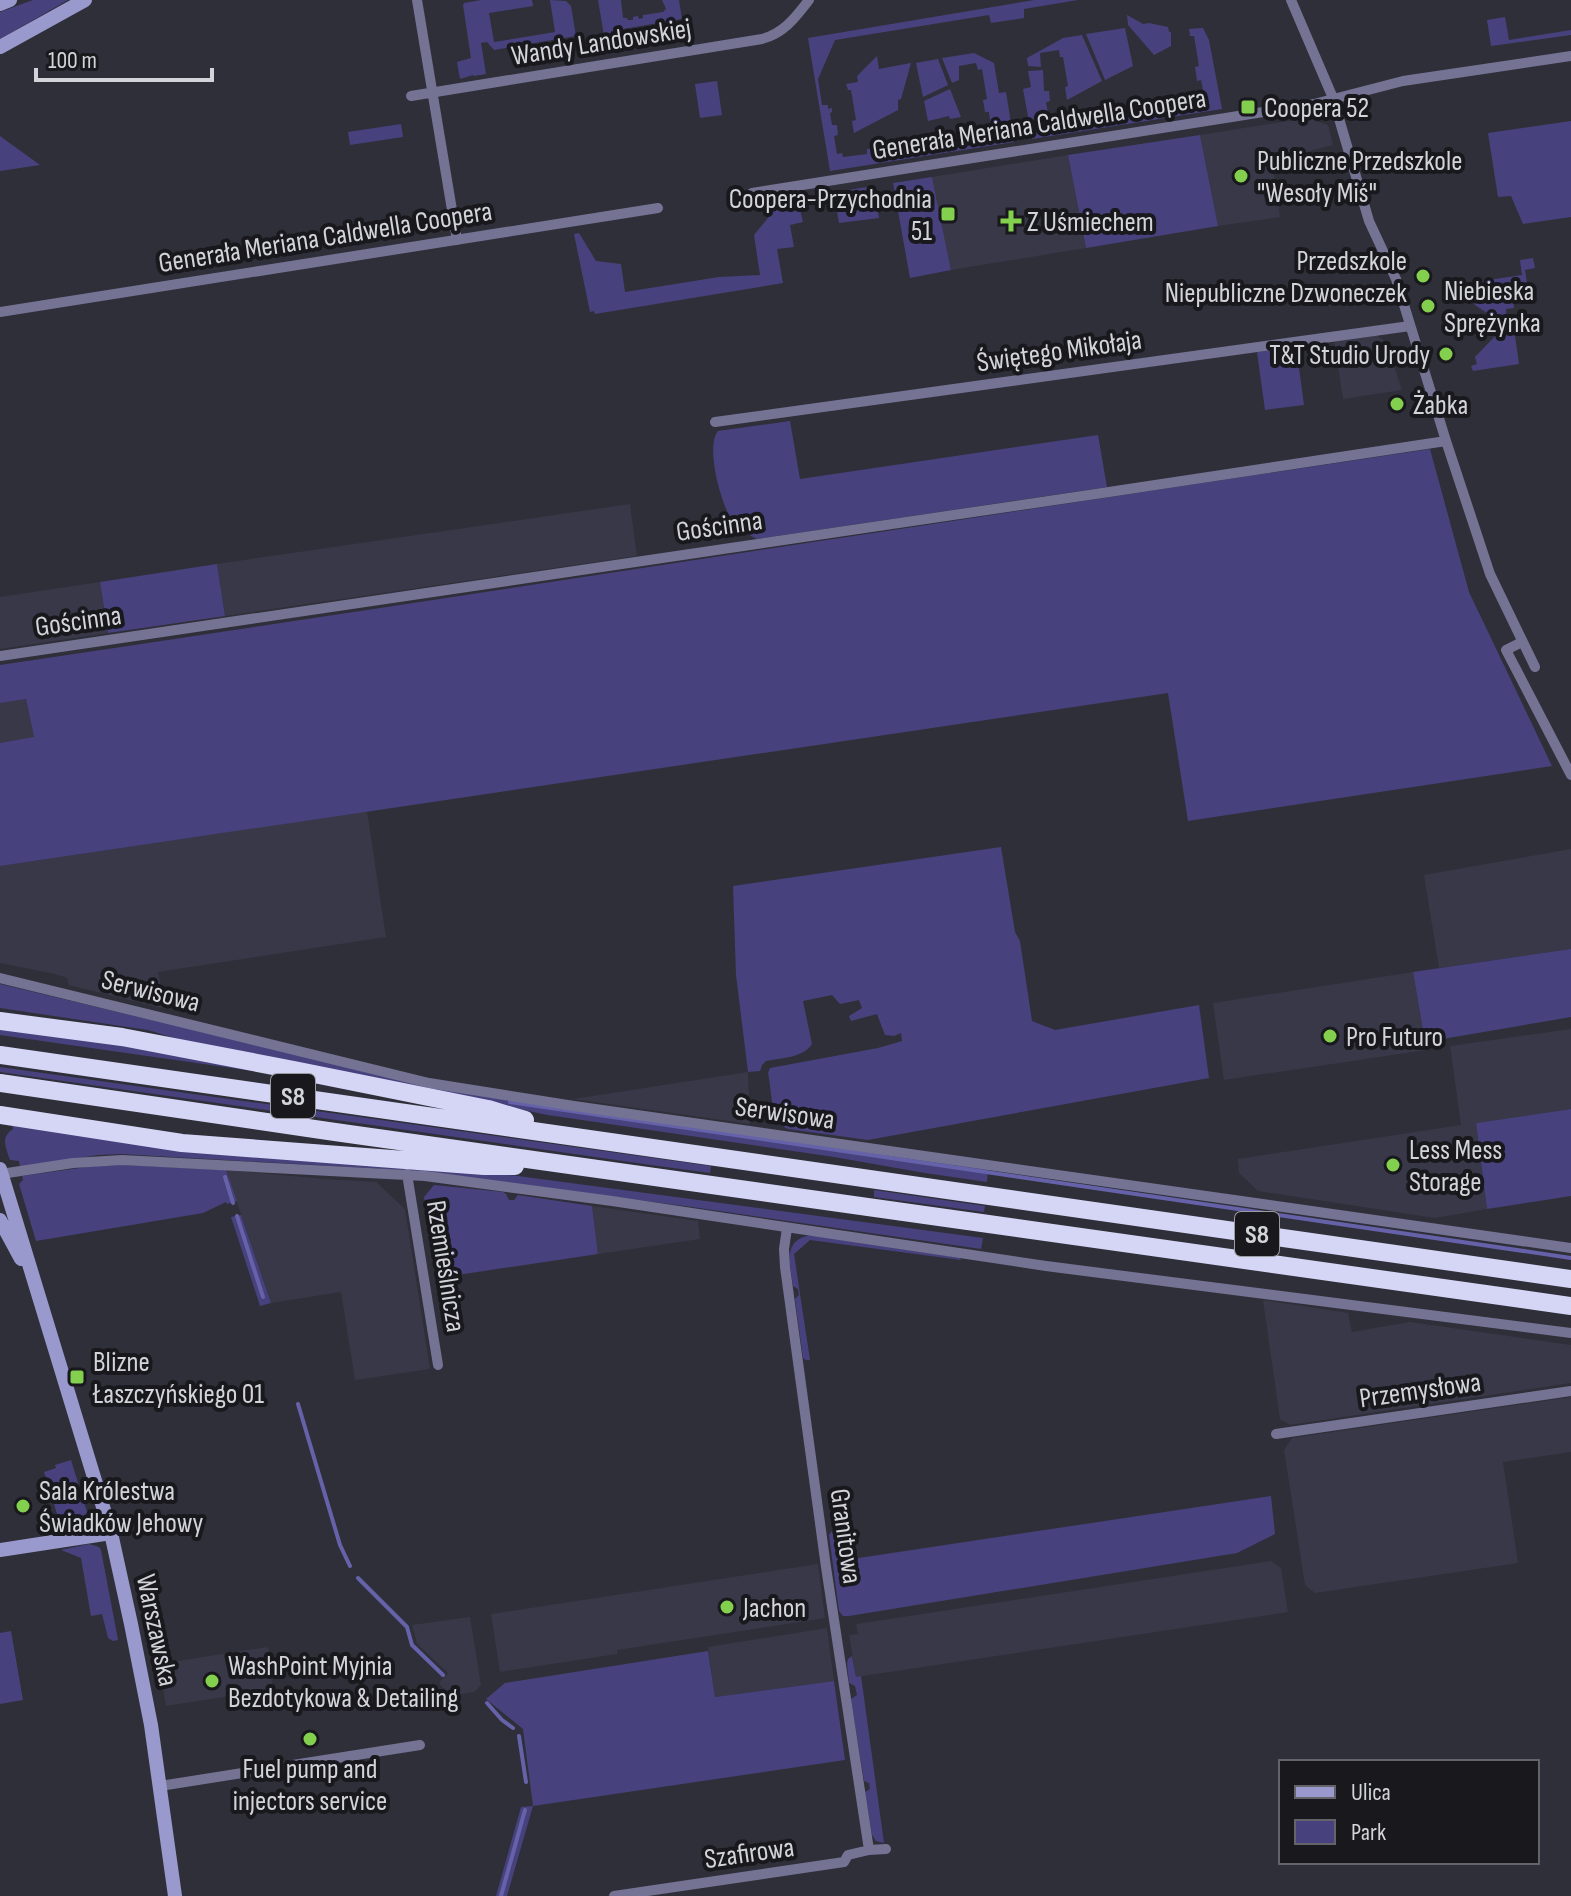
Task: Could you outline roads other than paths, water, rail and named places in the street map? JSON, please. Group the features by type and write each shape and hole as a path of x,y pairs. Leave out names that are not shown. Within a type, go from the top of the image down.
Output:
{"highway":[{"path":"0,1021 122,1037 294,1070 488,1109 585,1138"},
{"name":"S8","path":"0,1055 1571,1279"},
{"name":"S8","path":"0,1083 1571,1306"},
{"path":"0,1115 182,1143 484,1166 577,1165"}],"main road":[{"path":"0,47 85,0"},
{"name":"Warszawska","path":"1,1172 111,1533 160,1786 175,1896"},
{"name":"Warszawska","path":"0,1220 37,1288"},
{"path":"0,1550 111,1533"}],"street":[{"path":"417,0 457,240"},
{"name":"Wandy Landowskiej","path":"411,96 762,39 785,29 809,0"},
{"path":"1291,0 1333,98 1369,221 1396,279 1490,574 1535,667"},
{"name":"Generała Meriana Caldwella Coopera","path":"752,193 1314,104 1403,81 1571,56"},
{"name":"Generała Meriana Caldwella Coopera","path":"0,312 658,208"},
{"name":"Świętego Mikołaja","path":"715,422 1410,326"},
{"name":"Gościnna","path":"0,656 1446,441"},
{"path":"1522,642 1506,650 1571,775"},
{"name":"Serwisowa","path":"0,978 429,1083 1571,1248"},
{"path":"1,1172 122,1160 407,1174 612,1201 1046,1266 1571,1333"},
{"name":"Rzemieślnicza","path":"407,1174 438,1365"},
{"name":"Granitowa","path":"787,1228 785,1267 869,1850"},
{"name":"Przemysłowa","path":"1276,1434 1571,1391"},
{"path":"160,1786 420,1745"},
{"name":"Szafirowa","path":"614,1896 844,1862 848,1855 886,1849"}],"waterway":[{"path":"510,1102 1571,1258"},
{"path":"225,1177 233,1203"},
{"path":"237,1216 263,1297"},
{"path":"298,1404 340,1545 350,1566"},
{"path":"358,1578 407,1627 412,1645 443,1675"},
{"path":"487,1703 513,1728"},
{"path":"519,1736 526,1782"},
{"path":"501,1896 525,1810"}],"place":[{"name":"Coopera 52","path":"1248,107"},
{"name":"Publiczne Przedszkole \"Wesoły Miś\"","path":"1241,176"},
{"name":"Coopera-Przychodnia 51","path":"948,214"},
{"name":"Z Uśmiechem","path":"1011,221"},
{"name":"Przedszkole Niepubliczne Dzwoneczek","path":"1423,276"},
{"name":"Niebieska Sprężynka","path":"1428,306"},
{"name":"T&T Studio Urody","path":"1446,354"},
{"name":"Żabka","path":"1397,404"},
{"name":"Pro Futuro","path":"1330,1036"},
{"name":"Less Mess Storage","path":"1393,1165"},
{"name":"Blizne Łaszczyńskiego 01","path":"77,1377"},
{"name":"Sala Królestwa Świadków Jehowy","path":"23,1506"},
{"name":"Jachon","path":"727,1607"},
{"name":"WashPoint Myjnia Bezdotykowa & Detailing","path":"212,1681"},
{"name":"Fuel pump and injectors service","path":"310,1739"}]}
